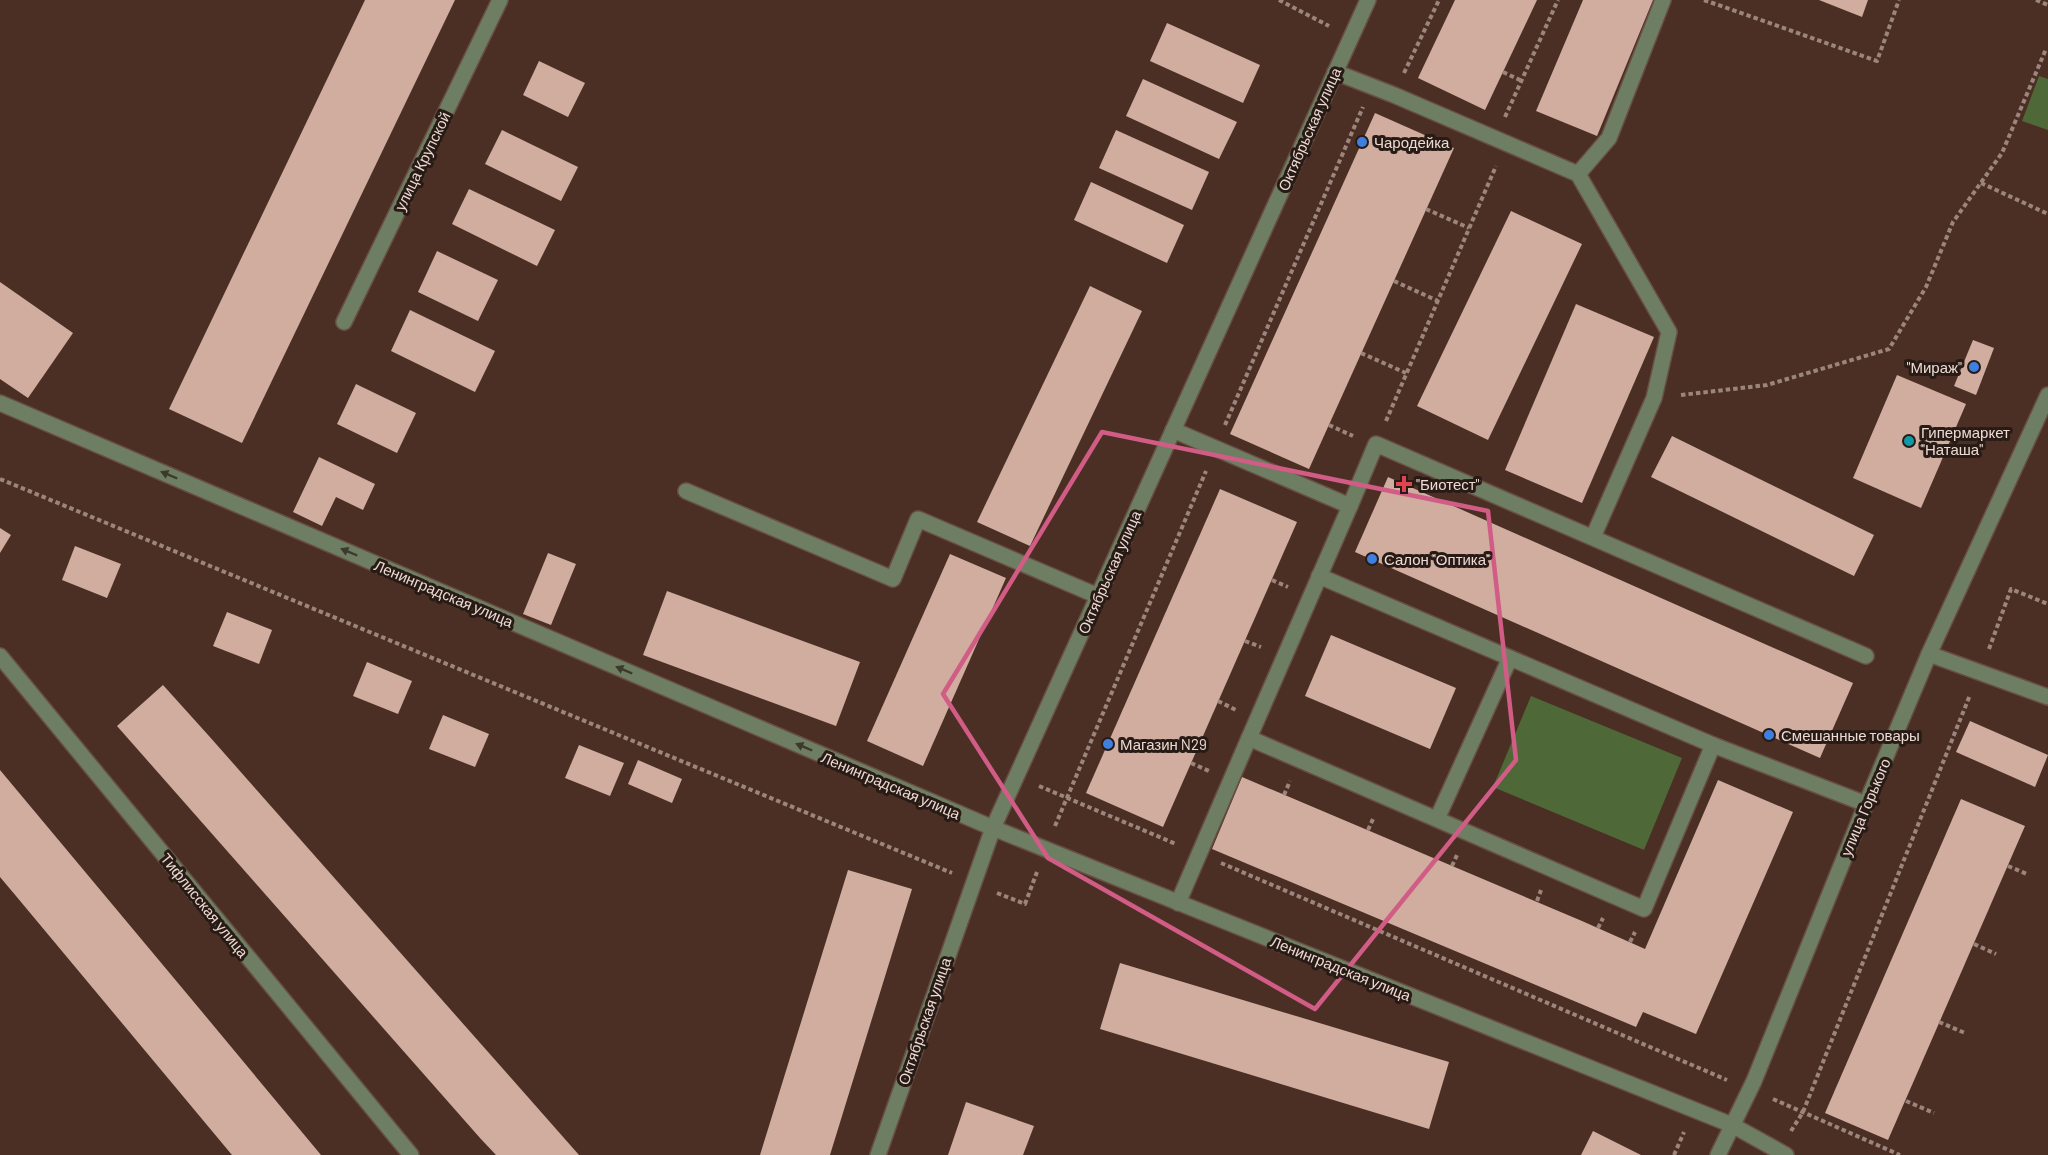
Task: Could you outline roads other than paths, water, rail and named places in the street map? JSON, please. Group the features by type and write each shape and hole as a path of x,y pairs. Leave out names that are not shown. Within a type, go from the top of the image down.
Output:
{"street":[{"name":"улица Крупской","path":"344,322 500,0"},
{"name":"Октябрьская улица","path":"878,1155 993,828 1368,0"},
{"path":"1578,174 1609,138 1663,0"},
{"path":"1335,72 1578,174 1669,332 1654,398 1593,537"},
{"name":"улица Горького","path":"1718,1155 1749,1089 1929,654 2048,395"},
{"name":"Ленинградская улица","path":"0,403 993,828 1732,1125 1782,1153"},
{"path":"1173,430 1350,506"},
{"path":"1178,903 1376,444 1866,656"},
{"path":"686,491 893,579 918,519 1098,596"},
{"path":"1319,576 1713,745 1866,804"},
{"path":"1929,654 2048,697"},
{"name":"Тифлисская улица","path":"0,656 411,1155"},
{"path":"1437,819 1510,658"},
{"path":"1249,738 1644,909 1713,745"}],"place":[{"name":"Чародейка","path":"1362,142"},
{"name":"\"Мираж\"","path":"1974,367"},
{"name":"Гипермаркет \"Наташа\"","path":"1909,441"},
{"name":"\"Биотест\"","path":"1404,484"},
{"name":"Салон \"Оптика\"","path":"1372,559"},
{"name":"Смешанные товары","path":"1769,735"},
{"name":"Магазин N29","path":"1108,744"}]}
